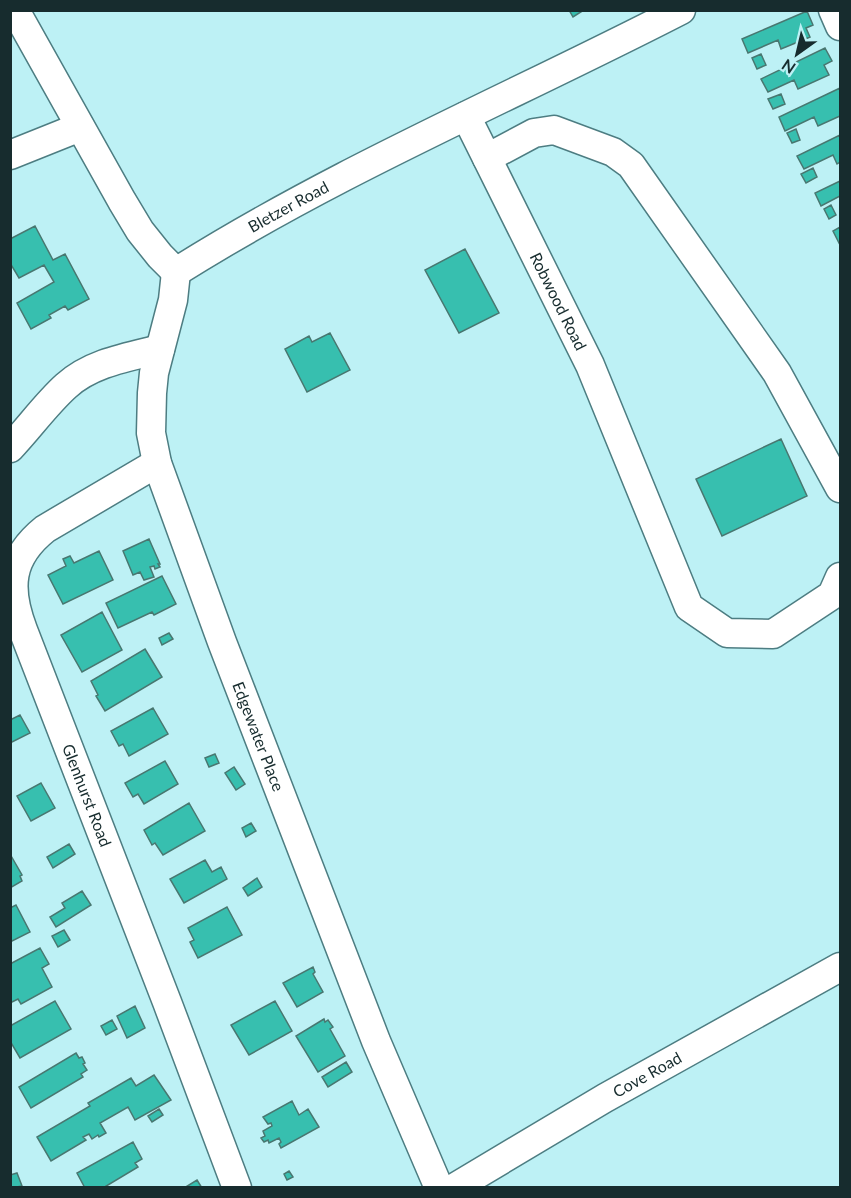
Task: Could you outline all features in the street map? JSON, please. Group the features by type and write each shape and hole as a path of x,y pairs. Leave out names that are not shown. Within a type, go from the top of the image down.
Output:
{"street":[{"path":"15,10 140,231 176,273"},
{"name":"Bletzer Road","path":"176,273 270,215 681,10"},
{"path":"833,10 840,26"},
{"name":"Robwood Road","path":"466,116 591,365 689,608 727,633 773,634 832,595 840,577"},
{"path":"10,155 80,127"},
{"path":"487,158 534,133 554,130 613,152 631,165 777,373 840,489"},
{"name":"Edgewater Place","path":"176,273 173,300 154,374 150,412 151,433 157,463 222,642 376,1041 439,1188"},
{"path":"10,448 67,385 109,361 160,349"},
{"name":"Glenhurst Road","path":"157,463 45,529 32,540 16,543 14,600 17,615 237,1188"},
{"name":"Cove Road","path":"454,1188 605,1098 840,967"}],"building":[{"path":"569,10 584,10 573,17"},
{"path":"807,11 813,25 806,28 810,37 781,49 778,40 748,53 742,39"},
{"path":"825,48 832,61 824,65 829,75 798,89 794,80 768,92 761,79"},
{"path":"761,54 766,65 757,69 752,58"},
{"path":"840,88 840,116 818,126 814,117 785,131 779,117"},
{"path":"781,94 785,104 773,109 768,99"},
{"path":"796,129 800,140 792,143 787,133"},
{"path":"840,135 840,162 837,164 833,155 804,169 797,156"},
{"path":"813,168 817,177 806,183 801,174"},
{"path":"840,181 840,196 821,206 815,193"},
{"path":"831,205 836,215 829,219 824,209"},
{"path":"35,226 53,260 65,254 89,299 68,310 65,306 49,315 51,318 31,329 17,303 54,282 44,265 19,278 10,263 10,239"},
{"path":"840,227 840,242 839,243 833,231"},
{"path":"465,249 499,313 459,333 425,270"},
{"path":"330,333 350,370 307,392 285,349 309,336 312,342"},
{"path":"781,439 807,496 722,536 696,479"},
{"path":"149,539 160,567 155,569 154,566 150,567 154,577 144,580 140,572 133,575 123,551"},
{"path":"99,551 113,580 63,604 48,575 66,566 63,559 70,556 74,563"},
{"path":"162,576 176,604 118,628 106,603"},
{"path":"102,612 122,650 82,672 61,635"},
{"path":"169,633 173,639 162,645 159,638"},
{"path":"145,649 162,677 105,711 96,696 98,695 91,681"},
{"path":"153,708 168,734 129,756 123,744 119,746 111,731"},
{"path":"20,715 30,733 10,743 10,720"},
{"path":"215,754 219,763 209,767 205,758"},
{"path":"165,761 178,784 144,804 138,794 133,797 125,783"},
{"path":"234,767 245,784 236,790 225,773"},
{"path":"41,783 55,808 31,821 17,796"},
{"path":"189,803 205,831 163,855 155,843 152,845 144,830"},
{"path":"251,823 256,831 246,837 242,828"},
{"path":"69,844 75,854 53,868 47,857"},
{"path":"10,854 22,875 20,876 22,881 10,888"},
{"path":"205,860 212,872 221,867 227,879 184,903 170,879"},
{"path":"257,878 262,887 248,896 243,888"},
{"path":"82,891 91,905 56,927 50,917 65,908 62,903"},
{"path":"16,905 30,932 10,942 10,908"},
{"path":"227,907 242,935 198,958 190,942 194,940 188,928"},
{"path":"64,930 70,940 58,947 52,936"},
{"path":"40,948 49,964 42,968 52,987 21,1004 18,999 10,1003 10,964"},
{"path":"313,967 315,972 313,974 323,992 297,1007 283,983"},
{"path":"55,1001 71,1029 20,1058 10,1041 10,1026"},
{"path":"275,1001 292,1031 249,1055 231,1025"},
{"path":"135,1006 145,1028 127,1038 117,1016"},
{"path":"324,1019 325,1022 328,1020 333,1027 330,1029 345,1056 318,1072 296,1036"},
{"path":"112,1020 117,1029 106,1035 101,1026"},
{"path":"76,1053 85,1063 83,1064 87,1070 81,1074 83,1077 31,1108 19,1087"},
{"path":"346,1062 352,1072 328,1087 322,1077"},
{"path":"154,1075 171,1100 135,1120 128,1107 100,1123 106,1133 92,1139 89,1134 83,1137 86,1140 51,1161 37,1137 90,1106 88,1103 131,1078 136,1086"},
{"path":"292,1101 299,1115 308,1109 319,1127 281,1148 279,1138 269,1143 268,1140 264,1142 261,1138 265,1136 263,1131 272,1126 263,1117"},
{"path":"159,1109 163,1115 152,1122 148,1116"},
{"path":"133,1142 142,1159 135,1163 138,1167 103,1188 85,1188 77,1173"},
{"path":"289,1171 293,1177 287,1180 284,1174"},
{"path":"17,1173 22,1186 11,1188 10,1175"},
{"path":"197,1180 202,1188 184,1188"}]}
